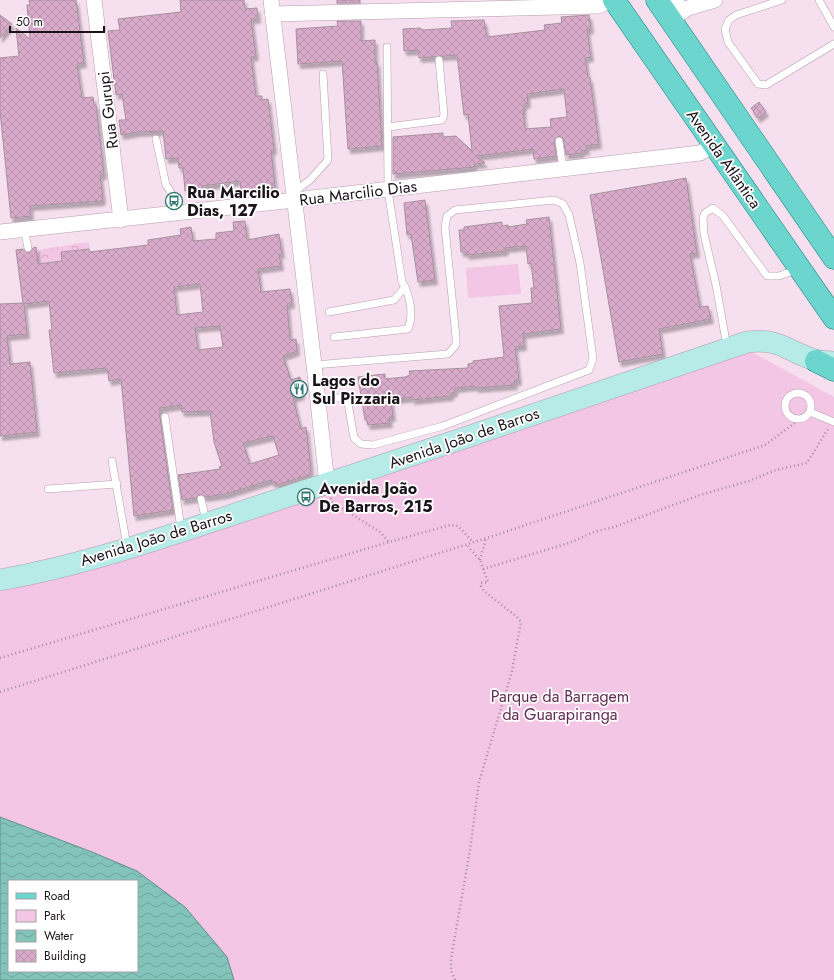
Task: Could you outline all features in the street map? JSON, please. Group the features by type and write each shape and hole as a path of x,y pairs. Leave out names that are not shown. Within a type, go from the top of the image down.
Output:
{"main road":[{"name":"Avenida Atlântica","path":"613,0 834,318"},
{"path":"667,8 834,258"}],"street":[{"name":"Rua Gurupi","path":"94,0 121,220"},
{"path":"327,484 317,365 272,7 598,6 613,0"},
{"path":"667,8 688,8 715,0"},
{"name":"Rua Marcilio Dias","path":"0,232 173,214 295,196 388,190 700,153 714,146"},
{"name":"Avenida João de Barros","path":"0,580 46,572 128,549 327,484 747,342 763,340 776,343 828,364"}],"lane":[{"path":"782,0 736,15 729,20 725,29 728,42 758,84 766,85 834,44"},
{"path":"819,0 834,27"},
{"path":"334,337 408,329 411,322 410,301 402,282 388,190 387,47"},
{"path":"388,126 442,120 444,115 439,60"},
{"path":"295,196 328,160 323,74"},
{"path":"156,139 166,185 171,190 173,199 173,214"},
{"path":"559,141 563,169"},
{"path":"317,365 448,354 456,345 456,337 444,227 447,216 455,210 554,200 559,201 566,208 580,263 592,344 593,359 589,370 443,426 372,445 361,444 354,438 347,397 321,400"},
{"path":"727,349 716,285 708,256 703,218 705,213 713,208 723,216 767,276 779,276 800,269"},
{"path":"24,229 28,248"},
{"path":"329,312 394,300 405,287"},
{"path":"800,392 806,395 810,399 812,406 810,412 806,417 794,419 785,410 785,403 788,397 800,392"},
{"path":"810,412 833,422"},
{"path":"165,417 181,531"},
{"path":"112,461 128,549"},
{"path":"48,490 117,484"},
{"path":"201,499 207,523"}],"path":[{"path":"0,692 486,538 765,445 800,419"},
{"path":"483,569 568,543 594,532 614,527 700,495 749,481 776,470 807,464 833,422"},
{"path":"327,484 332,502 380,532 389,542"},
{"path":"0,658 450,525 458,526 473,542"},
{"path":"480,560 486,538"},
{"path":"455,980 450,970 451,959 470,850 479,782 512,671 520,628 520,622 517,617 484,591 481,583 488,582 480,560 466,544"}],"green space":[{"path":"89,242 91,257 22,278 17,253"},
{"path":"518,264 521,294 468,298 466,268"},
{"name":"Parque da Barragem da Guarapiranga","path":"750,351 834,397 834,980 234,980 227,957 185,907 137,871 0,817 0,588"}],"water":[{"path":"0,817 137,871 185,907 227,957 234,980 0,980"}],"building":[{"path":"29,0 76,0 84,63 77,64 82,98 93,97 94,105 96,105 104,175 100,175 103,199 102,201 30,206 31,216 11,218 0,111 0,58 19,56 16,28 30,39 27,5 30,5"},
{"path":"180,0 244,0 245,9 257,8 258,19 251,19 256,56 251,57 256,96 262,96 262,100 268,99 274,150 271,150 275,187 241,191 240,181 202,186 203,189 185,191 183,168 179,168 178,158 166,159 163,131 137,132 121,135 119,120 126,120 122,94 116,95 108,31 120,30 118,19 181,12"},
{"path":"337,0 360,0 360,3 337,3"},
{"path":"0,15 12,24 0,38"},
{"path":"589,15 591,29 587,30 591,57 585,58 588,78 590,78 599,144 586,146 587,150 581,151 582,153 566,155 563,138 558,136 554,141 556,156 534,159 533,149 477,156 485,163 474,164 475,167 393,174 393,137 443,133 443,137 456,136 472,151 468,114 464,115 457,55 419,58 418,50 404,51 403,29 420,28 423,30 452,28 451,21 484,20 487,37 545,30 544,25 562,23 561,17","holes":["564,89 567,117 550,119 551,127 525,129 523,109 524,104 528,103 527,94"]},
{"path":"337,21 361,21 361,41 375,40 375,63 377,62 382,146 348,149 342,61 298,64 296,29 338,26"},
{"path":"759,102 766,112 758,118 751,108"},
{"path":"686,178 697,253 690,254 700,307 708,306 711,319 659,329 663,354 619,362 590,195"},
{"path":"425,200 435,280 418,282 411,234 407,235 404,203"},
{"path":"549,217 561,329 523,334 524,346 515,347 519,381 514,381 515,385 455,388 455,392 451,393 451,396 412,400 412,397 391,400 393,417 389,417 390,423 368,425 367,420 365,420 358,377 385,374 385,379 405,377 410,375 409,371 468,368 468,364 473,363 473,361 504,357 499,306 532,303 531,288 534,288 531,263 528,264 526,246 505,248 506,251 467,255 466,252 461,252 459,230 464,230 464,227 502,222 502,226 508,225 508,227 527,224 526,220"},
{"path":"245,221 247,240 279,234 282,254 279,254 281,266 258,269 261,292 290,289 292,304 287,304 290,340 296,339 297,351 283,356 291,380 300,377 302,395 293,398 301,429 306,427 311,470 309,475 277,485 276,482 272,483 271,480 226,494 205,497 200,494 196,498 182,500 178,475 220,469 219,467 222,466 214,442 210,411 182,412 181,405 160,408 160,418 173,510 134,516 121,379 109,381 107,368 54,373 49,330 52,330 49,301 24,304 27,334 7,336 10,364 30,362 37,432 0,436 0,304 23,303 16,250 23,249 29,253 36,247 38,264 62,261 61,252 89,249 89,252 148,245 148,240 181,235 180,229 191,227 193,241 216,239 216,233 234,231 233,222","holes":["200,284 203,312 177,315 174,287","220,326 223,347 198,350 195,328","273,436 279,455 250,464 243,443"]}],"place":[{"name":"Rua Marcilio Dias, 127","path":"174,201"},
{"name":"Lagos do Sul Pizzaria","path":"299,389"},
{"name":"Avenida João De Barros, 215","path":"306,497"}]}
